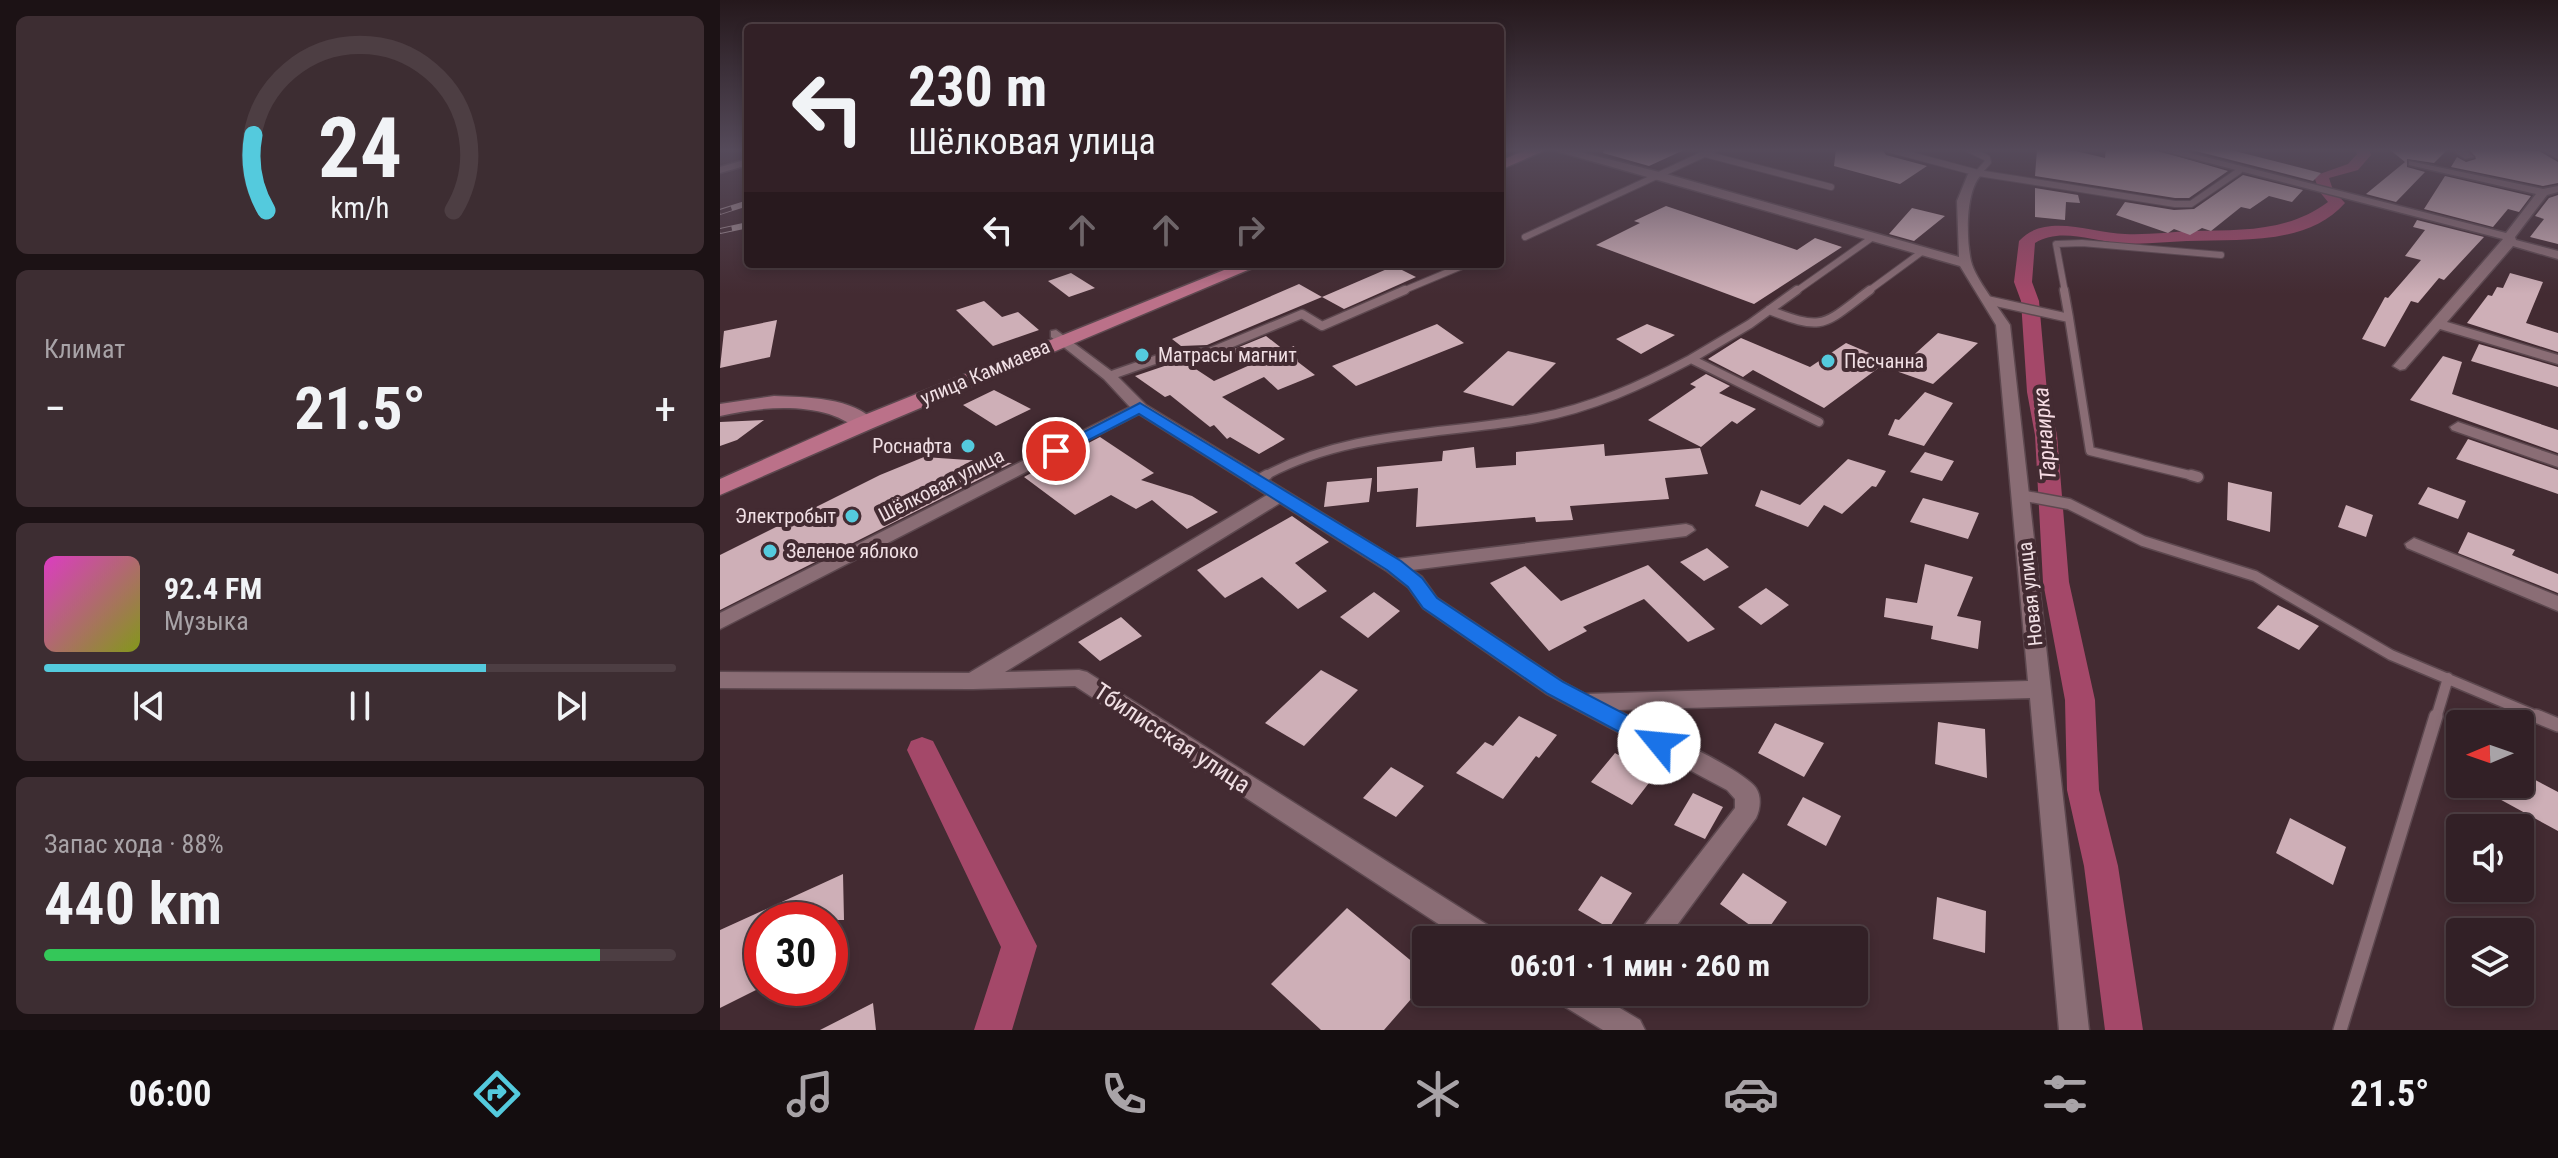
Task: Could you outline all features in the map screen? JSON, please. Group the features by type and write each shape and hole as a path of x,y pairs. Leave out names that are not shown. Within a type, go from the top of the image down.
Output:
{"main road":[{"name":"улица Каммаева","path":"720,475 1224,268"},
{"name":"улица Каммаева","path":"1060,337 1243,268"},
{"name":"улица Каммаева","path":"720,488 860,419"}],"street":[{"path":"1735,197 1965,263"},
{"name":"Новая улица","path":"1964,197 1965,263 2003,325 2074,1030"},
{"path":"2345,197 2558,255"},
{"path":"2400,366 2509,240 2539,197"},
{"path":"2439,324 2558,360"},
{"path":"1060,337 1109,376 1140,408 1394,566 1415,582 1430,603 1555,688 1735,783 1747,795 1747,811 1661,926"},
{"path":"724,407 784,404 835,408 860,419"},
{"name":"Шёлковая улица","path":"720,622 1140,408"},
{"path":"2458,427 2558,462"},
{"path":"973,681 1278,496"},
{"path":"1394,566 1686,530"},
{"path":"2414,544 2558,604"},
{"name":"Тбилисская улица","path":"720,680 973,681 1079,678 1465,926"},
{"path":"1583,702 1697,702 1883,692 2039,689"},
{"path":"1609,1006 1630,1030"}],"lane":[{"path":"1525,237 1611,197"},
{"path":"2131,197 2191,204 2201,197"},
{"path":"1255,482 1281,464 1334,444 1538,418 1603,402 1691,359 1769,310 1873,237"},
{"path":"2198,477 2090,451 2056,244 2082,243 2221,255"},
{"path":"1769,310 1803,323 1827,322 1923,251"},
{"path":"1109,376 1172,354 1210,352 1302,314 1322,326 1458,268"},
{"path":"1987,300 2069,318"},
{"path":"1691,359 1819,422"},
{"path":"2020,495 2069,504 2143,541 2255,576 2391,655 2558,725"},
{"path":"2340,1030 2448,678"}],"building":[{"path":"2035,197 2079,197 2080,203 2066,202 2065,220 2035,217"},
{"path":"2211,197 2267,197 2250,209 2241,207 2211,231 2202,228 2190,235 2174,229 2168,233 2116,215 2125,202 2174,210 2194,209"},
{"path":"2273,197 2297,197 2292,202"},
{"path":"2378,197 2401,197 2396,202"},
{"path":"2432,197 2530,197 2519,212 2508,209 2493,227 2424,209"},
{"path":"2558,197 2558,244 2530,237 2544,219 2535,216 2549,198"},
{"path":"1666,206 1797,250 1815,238 1842,247 1754,304 1596,245 1640,223 1634,221"},
{"path":"1912,208 1945,216 1914,241 1889,234"},
{"path":"2417,220 2484,237 2444,280 2439,278 2418,303 2411,301 2385,347 2362,339 2385,297 2388,298 2421,260 2405,256 2425,230 2413,227"},
{"path":"1389,268 1398,268 1416,277 1344,309 1322,297"},
{"path":"1071,273 1095,288 1069,297 1048,281"},
{"path":"2510,273 2543,282 2526,323 2558,333 2558,352 2467,323 2488,295 2492,296 2497,287 2503,288"},
{"path":"1299,284 1322,297 1207,345 1181,346 1172,339"},
{"path":"984,301 1002,317 1018,312 1039,330 993,346 956,310"},
{"path":"777,320 770,357 720,368 724,331"},
{"path":"1437,324 1464,343 1356,386 1332,366"},
{"path":"1647,324 1675,335 1641,354 1616,339"},
{"path":"1938,333 1978,343 1933,384 1896,371"},
{"path":"1266,336 1284,350 1294,346 1298,362 1315,375 1278,390 1264,377 1222,397 1285,439 1259,454 1230,437 1227,439 1214,425 1210,427 1170,395 1165,397 1135,376 1182,360 1214,381 1250,365 1232,350"},
{"path":"1741,338 1810,367 1846,343 1888,361 1824,408 1753,370 1743,377 1708,359"},
{"path":"2479,344 2558,367 2558,387 2471,361"},
{"path":"1508,351 1556,363 1513,406 1463,392"},
{"path":"2443,356 2462,362 2452,394 2558,430 2558,453 2410,400"},
{"path":"1706,374 1730,386 1719,393 1756,409 1737,424 1732,421 1701,447 1648,420 1696,387 1690,384"},
{"path":"994,390 1031,409 996,426 963,405"},
{"path":"1925,392 1953,403 1924,446 1888,435 1895,419 1899,420"},
{"path":"764,420 737,440 720,446 720,422"},
{"path":"1100,437 1154,473 1141,480 1192,496 1218,512 1187,529 1152,500 1136,509 1111,495 1075,515 1024,477 1046,465 1058,466 1052,462"},
{"path":"2468,439 2558,470 2558,494 2456,459"},
{"path":"1604,444 1605,456 1700,448 1708,474 1665,478 1669,499 1570,506 1573,520 1536,522 1535,517 1416,527 1418,488 1377,492 1377,467 1442,461 1443,451 1474,447 1476,468 1516,465 1516,452"},
{"path":"1925,452 1954,461 1942,481 1910,472"},
{"path":"924,457 1012,463 720,610 720,555 880,475"},
{"path":"1848,459 1886,471 1876,487 1872,486 1842,514 1824,505 1808,527 1755,506 1761,490 1800,505"},
{"path":"1372,478 1369,502 1324,507 1327,482"},
{"path":"2228,482 2272,492 2270,532 2227,520"},
{"path":"2428,487 2466,501 2458,519 2418,504"},
{"path":"1923,498 1979,513 1968,539 1910,522"},
{"path":"2346,505 2373,515 2366,537 2338,527"},
{"path":"1292,516 1329,542 1295,563 1327,591 1298,609 1262,577 1225,598 1197,570"},
{"path":"2468,532 2515,550 2512,555 2558,574 2558,593 2458,553"},
{"path":"1707,548 1729,567 1704,581 1680,562"},
{"path":"1925,564 1973,577 1957,616 1981,621 1978,649 1931,639 1933,626 1884,617 1886,598 1917,603"},
{"path":"1648,565 1715,629 1688,642 1644,599 1583,627 1587,631 1549,651 1490,583 1525,566 1561,601"},
{"path":"1766,588 1789,605 1761,625 1738,607"},
{"path":"1374,592 1400,611 1368,638 1340,617"},
{"path":"2278,605 2319,626 2299,650 2257,628"},
{"path":"1121,617 1142,636 1100,661 1078,642"},
{"path":"1321,670 1358,690 1304,746 1265,723"},
{"path":"1519,716 1557,735 1539,758 1536,756 1503,799 1456,773 1485,742 1493,746"},
{"path":"1938,722 1985,729 1987,778 1935,764"},
{"path":"1775,723 1824,743 1804,777 1758,753"},
{"path":"1615,753 1655,775 1632,805 1591,782"},
{"path":"1391,767 1424,786 1396,817 1363,798"},
{"path":"2534,779 2558,792 2558,831 2534,818 2534,814 2527,814 2498,798 2534,798"},
{"path":"1693,793 1723,807 1705,839 1674,825"},
{"path":"1803,797 1841,816 1826,846 1787,825"},
{"path":"2290,818 2346,847 2333,885 2276,853"},
{"path":"1743,873 1787,902 1770,926 1751,926 1720,904"},
{"path":"843,874 844,902 782,902"},
{"path":"1601,876 1632,893 1610,926 1578,910"},
{"path":"1937,897 1986,911 1985,953 1933,939"},
{"path":"1347,908 1412,961 1412,998 1384,1030 1321,1030 1271,984"},
{"path":"744,919 744,996 720,1008 720,930"},
{"path":"873,1003 876,1030 820,1030"}],"waterway":[{"name":"Тарнаирка","path":"2124,1030 2101,866 2083,790 2080,700 2056,582 2046,435 2037,392 2030,301 2023,282 2027,241 2037,235 2058,231 2134,239 2267,233 2321,215 2337,203 2332,197"},
{"path":"922,750 1019,946 993,1030"}],"railway":[{"path":"720,212 744,204"},
{"path":"720,231 744,226"}],"place":[{"name":"Матрасы магнит","path":"1142,355"},
{"name":"Песчанна","path":"1828,361"},
{"name":"Роснафта","path":"968,446"},
{"name":"Электробыт","path":"852,516"},
{"name":"Зеленое яблоко","path":"770,551"}],"route":[{"path":"1056,451 1140,408 1394,566 1415,582 1430,603 1555,688 1659,743"}]}
